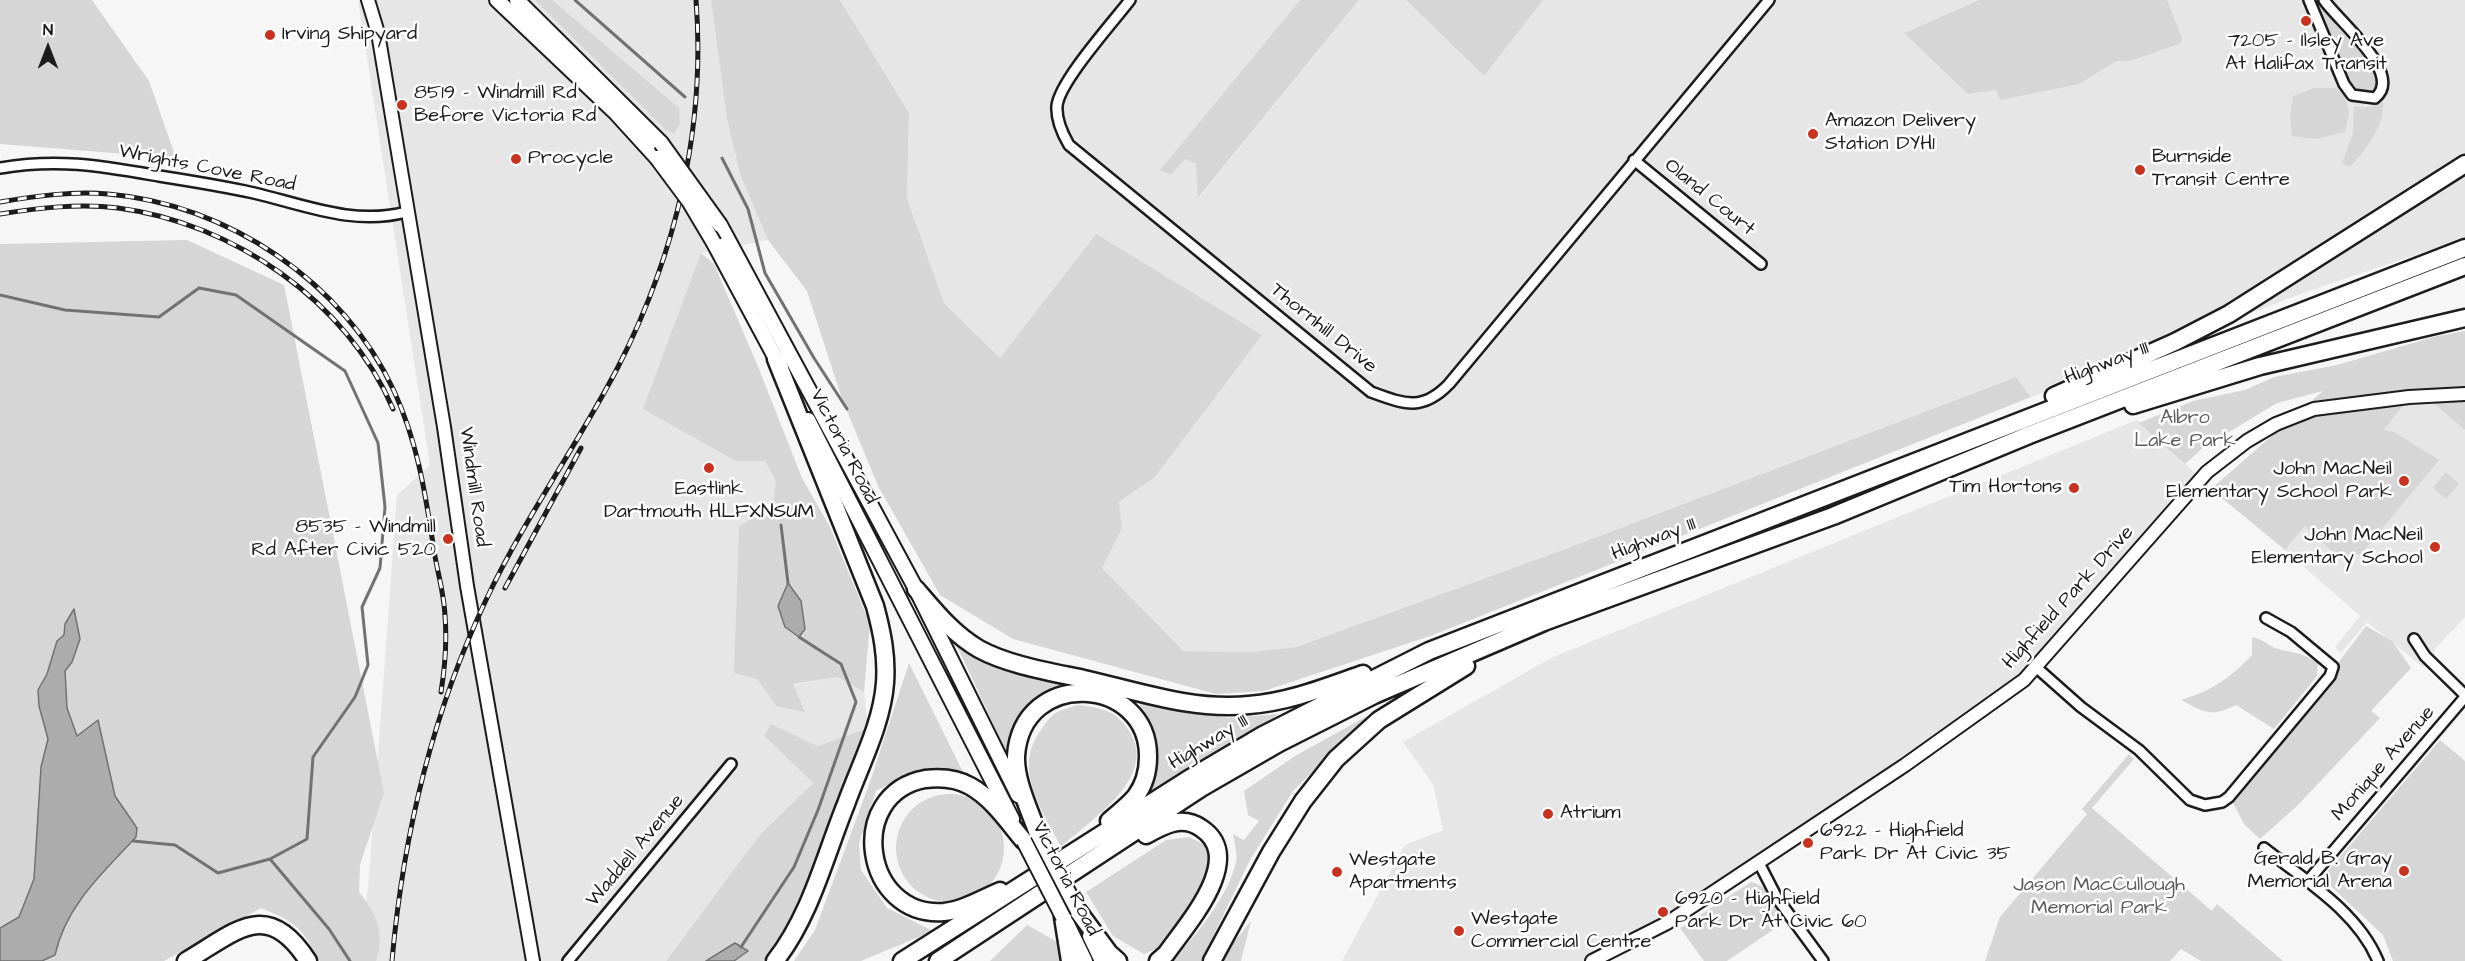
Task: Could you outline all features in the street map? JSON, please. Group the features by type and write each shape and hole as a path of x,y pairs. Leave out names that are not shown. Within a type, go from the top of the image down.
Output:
{"highway":[{"path":"1962,442 2048,398 2175,342 2229,314 2462,163"},
{"name":"Highway 111","path":"902,961 1186,780 1263,735 1429,651 2465,248"},
{"name":"Highway 111","path":"938,961 1201,788 1319,722 1374,695 1544,622 1833,516 2029,435 2465,266"},
{"path":"2029,435 2260,366 2465,318"},
{"path":"775,961 800,922 875,728 885,684 885,660 875,606 776,359"},
{"path":"916,589 947,625 979,649 1034,668 1216,707 1272,703 1298,697 1429,651"},
{"path":"1212,961 1271,852 1303,801 1336,759 1379,720 1455,671 1526,638 1544,622"},
{"path":"1031,838 1017,768 1018,741 1028,717 1044,702 1065,693 1088,692 1111,699 1123,706 1140,725 1148,749 1147,768 1135,796 1074,853"},
{"path":"1031,838 979,791 955,780 942,778 918,781 898,791 887,801 876,824 873,846 877,866 886,886 911,906 933,912 959,909 1047,870"},
{"path":"1095,856 1126,846 1164,825 1179,822 1200,827 1213,839 1218,852 1217,875 1166,954 1158,961"},
{"path":"960,961 1031,899"},
{"path":"1070,914 1070,961"},
{"path":"1070,914 1118,961"},
{"path":"186,961 253,925 270,925 288,934 308,961"},
{"path":"288,934 297,961"}],"main road":[{"name":"Victoria Road","path":"496,0 616,113 657,158 689,201 776,359 1070,914 1102,961"},
{"name":"Victoria Road","path":"517,0 661,143 720,225 916,589 1031,838"},
{"name":"Victoria Road","path":"1070,914 1085,961"}],"street":[{"name":"Windmill Road","path":"368,0 444,427 467,586 533,961"},
{"name":"Windmill Road","path":"373,19 375,0"},
{"name":"Thornhill Drive","path":"1130,0 1067,82 1057,103 1062,133 1069,145 1371,392 1399,402 1418,403 1436,398 1769,0"},
{"path":"2309,0 2344,84 2352,95 2375,98 2383,88 2382,72 2372,56 2324,0"},
{"name":"Oland Court","path":"1635,160 1761,264"},
{"name":"Wrights Cove Road","path":"0,168 70,162 213,184 352,217 377,218 406,212"},
{"name":"Highfield Park Drive","path":"1592,961 1667,923 1905,765 2025,680 2196,484 2247,441 2276,424 2314,409 2409,397 2465,394"},
{"path":"2037,668 2081,707 2139,750 2190,800 2205,805 2215,804 2229,797 2265,756 2330,676 2333,667 2291,632 2266,618"},
{"path":"2414,639 2425,656 2465,696"},
{"name":"Monique Avenue","path":"2307,882 2465,696"},
{"name":"Waddell Avenue","path":"568,961 731,764"},
{"path":"2264,848 2347,915 2362,932 2378,961"},
{"path":"1759,863 1777,898 1823,961"}],"shaded area":[{"path":"358,0 711,0 727,119 740,174 768,240 701,253 736,461 765,461 776,481 757,679 776,706 805,711 792,685 838,677 864,692 868,728 818,746 771,724 764,736 813,783 758,837 666,961 359,961 369,877 397,495 430,465"},
{"path":"840,0 1300,0 1161,169 1185,159 1196,164 1199,198 1359,0 1406,0 1484,76 1543,0 1979,0 1904,33 1996,90 2079,84 2117,61 2130,61 2159,49 2182,36 2167,0 2465,0 2465,238 2306,292 2031,397 2016,377 1568,548 1296,647 1250,652 1182,651 1102,568 1122,528 1119,502 1154,478 1096,234 1000,358 944,303 907,198 909,113"},
{"name":"John MacNeil Elementary School Park","path":"2418,389 2465,430 2465,617 2436,648 2424,668 2367,622 2341,653 2335,647 2360,616 2285,550"},
{"path":"2137,420 2203,480 2034,674 1890,776 1598,961 1342,961 1405,845 1443,830 1433,784 1403,742 1551,658"},
{"path":"788,583 801,601 805,629 799,637 785,627 778,606"},
{"path":"74,609 80,639 72,662 65,671 67,708 77,736 98,720 115,796 137,828 136,837 77,905 60,937 55,955 42,961 0,961 0,928 19,917 34,879 41,767 48,739 39,706 38,690 47,674 57,641 64,635 65,624"},
{"path":"735,943 748,951 734,961 706,961"}],"green space":[{"path":"0,0 92,0 149,81 176,158 0,144"},
{"path":"535,0 552,0 679,108 680,123 674,134 665,129"},
{"path":"711,0 840,0 909,113 907,198 944,303 1000,358 1096,234 1262,335 1154,478 1119,502 1122,528 1102,568 1183,651 1250,652 1296,647 1568,548 2016,377 2031,397 1433,635 1264,691 1216,694 1013,639 940,595 878,486 842,399 807,291 768,240 740,174 727,119"},
{"path":"1300,0 1359,0 1198,198 1196,164 1185,159 1171,175 1160,170"},
{"path":"1406,0 1543,0 1484,76"},
{"path":"1979,0 2167,0 2182,37 2181,43 2130,61 2117,61 2079,84 2000,100 1996,90 1968,94 1904,33"},
{"path":"2315,0 2319,0 2335,22 2355,41 2375,71 2377,78 2375,88 2371,91 2359,92 2344,75"},
{"path":"2314,88 2336,88 2344,93 2349,113 2345,132 2315,139 2292,136 2290,117 2293,96"},
{"path":"2383,101 2378,128 2368,146 2349,167 2342,163 2353,133 2354,106 2369,107"},
{"path":"187,240 284,285 384,793 360,865 359,892 371,908 378,924 380,942 376,961 320,961 308,940 297,927 261,908 164,961 43,961 55,956 63,930 83,895 129,843 137,827 115,796 98,721 77,737 67,708 65,671 75,651 65,624 64,635 57,641 47,674 38,690 39,706 48,739 41,767 34,879 19,917 0,928 0,244"},
{"path":"701,253 714,264 802,478 830,527 870,624 864,692 838,677 793,684 805,712 776,706 757,679 734,673 739,526 772,508 776,481 765,461 736,461 643,409"},
{"name":"Albro Lake Park","path":"2465,331 2465,430 2417,389 2384,430 2394,432 2439,460 2362,553 2348,558 2334,553 2305,526 2285,550 2211,489 2323,391 2277,403 2204,447 2185,464 2139,423 2193,401 2245,390 2274,377 2337,365 2437,336"},
{"path":"2446,472 2459,484 2446,499 2433,488"},
{"path":"2366,626 2392,641 2411,668 2371,711 2380,718 2297,806 2260,839 2244,824 2233,803"},
{"path":"2252,637 2275,648 2305,656 2318,663 2317,676 2274,729 2236,705 2220,711 2207,712 2181,700 2211,688 2236,671 2252,655"},
{"path":"955,642 1075,684 1043,694 1019,720 1006,751"},
{"path":"909,663 963,772 920,769 876,791 859,843 861,870 887,908 933,931 861,961 794,961 815,930 870,782"},
{"path":"1139,702 1228,718 1279,714 1150,794 1155,746"},
{"path":"1078,705 1102,709 1121,720 1131,734 1136,751 1135,767 1116,798 1061,847 1033,789 1029,759 1033,745 1049,719 1060,711"},
{"path":"1369,715 1293,791 1250,860 1201,961 1171,961 1210,915 1226,888 1236,859 1233,834 1244,840 1259,821 1248,815 1244,791 1295,756"},
{"path":"771,724 818,746 868,728 784,935 763,961 666,961 758,837 813,783 764,736"},
{"path":"2440,740 2465,761 2465,961 2393,961 2383,935 2322,878"},
{"name":"Jason MacCullough Memorial Park","path":"2129,754 2134,759 2092,808 2212,911 2217,904 2283,961 2201,961 2181,949 2170,961 1985,961 2000,917 2087,814 2082,809"},
{"path":"950,794 960,795 980,803 988,810 995,818 1003,838 1003,858 995,878 988,886 980,893 960,901 950,902 940,901 920,893 912,886 905,878 897,858 896,848 897,838 905,818 912,810 920,803 940,795"},
{"path":"1189,837 1205,845 1212,866 1206,884 1160,947 1144,954 1113,936 1086,892 1166,840"},
{"path":"1751,882 1758,884 1768,892 1786,921 1727,961 1704,961 1680,928"},
{"path":"1251,921 1241,961 1223,961 1226,952"},
{"path":"1027,925 1063,945 1070,961 990,961"}],"waterway":[{"path":"575,0 685,97"},
{"path":"722,158 748,209 765,273 814,358 847,409"},
{"path":"0,295 65,310 159,317 199,288 236,295 345,371 378,443 385,507 380,568 362,607 368,665 355,697 313,757 307,839 270,859 218,873 175,845 133,841"},
{"path":"781,525 788,583"},
{"path":"741,947 794,867 818,810 856,702 841,664 799,637"},
{"path":"270,859 329,929 350,961"}],"railway":[{"path":"392,961 412,822 435,731 450,687 467,643 501,570 618,367 656,280 671,235 691,142 698,48 696,0"},
{"path":"0,202 54,195 108,194 152,201 196,214 238,232 277,255 313,283 345,316 372,352 394,391 414,447 442,589 446,625 445,664 441,692"},
{"path":"0,214 74,206 118,208 161,217 203,231 243,250 281,274 316,302 347,334 373,370 393,409"},
{"path":"505,588 581,448"}],"place":[{"name":"7205 - Ilsley Ave At Halifax Transit","path":"2306,21"},
{"name":"Irving Shipyard","path":"270,35"},
{"name":"8519 - Windmill Rd Before Victoria Rd","path":"402,105"},
{"name":"Amazon Delivery Station DYH1","path":"1813,134"},
{"name":"Procycle","path":"516,159"},
{"name":"Burnside Transit Centre","path":"2140,170"},
{"name":"Eastlink Dartmouth HLFXNSUM","path":"709,468"},
{"name":"John MacNeil Elementary School Park","path":"2404,481"},
{"name":"Tim Hortons","path":"2074,488"},
{"name":"8535 - Windmill Rd After Civic 520","path":"448,539"},
{"name":"John MacNeil Elementary School","path":"2435,547"},
{"name":"Atrium","path":"1548,814"},
{"name":"6922 - Highfield Park Dr At Civic 35","path":"1808,843"},
{"name":"Gerald B. Gray Memorial Arena","path":"2404,871"},
{"name":"Westgate Apartments","path":"1337,872"},
{"name":"6920 - Highfield Park Dr At Civic 60","path":"1663,912"},
{"name":"Westgate Commercial Centre","path":"1459,931"}]}
